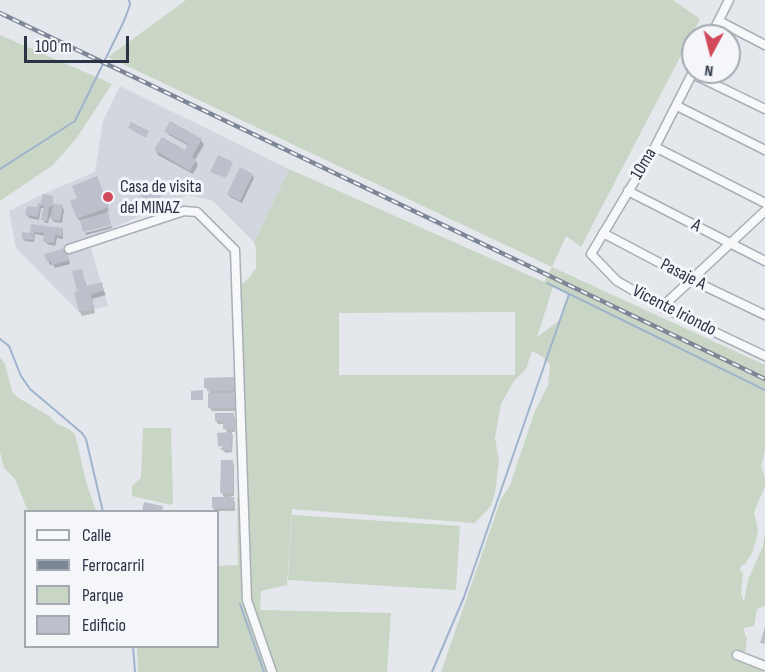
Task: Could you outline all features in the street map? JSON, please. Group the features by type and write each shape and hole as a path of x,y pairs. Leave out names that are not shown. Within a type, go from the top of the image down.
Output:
{"street":[{"path":"717,24 729,0"},
{"path":"719,21 765,45"},
{"name":"10ma","path":"591,254 654,147 687,84"},
{"path":"715,84 765,109"},
{"path":"676,106 765,150"},
{"path":"654,147 765,203"},
{"name":"A","path":"628,191 765,261"},
{"path":"69,249 184,211 197,212 235,250 247,600 272,672"},
{"path":"662,306 765,211"},
{"name":"Pasaje A","path":"603,233 765,315"},
{"name":"Vicente Iriondo","path":"591,254 617,281 662,306 765,356"},
{"path":"737,655 765,666"}],"shaded area":[{"name":"Casa de visita del MINAZ","path":"120,86 289,169 254,242 213,201 188,195 88,239 108,306 79,312 16,248 9,211 95,172 103,121"}],"green space":[{"path":"186,0 673,0 700,19 697,24 681,24 681,55 581,247 566,236 552,267 108,57"},
{"path":"0,35 112,84 76,139 53,165 0,201"},
{"path":"289,169 544,282 552,267 765,365 765,450 761,467 765,477 765,486 754,512 758,530 756,540 752,553 740,570 743,573 741,594 744,602 748,580 763,546 765,532 765,606 757,609 754,626 744,628 747,637 745,656 734,657 765,672 441,672 501,499 510,485 535,411 548,385 550,365 543,357 532,351 526,369 514,381 501,404 495,438 499,461 495,493 491,506 475,523 292,509 287,585 261,591 260,610 391,613 387,672 272,672 247,600 236,289 256,268 254,242","holes":["553,287 569,295 559,321 537,337","515,312 515,375 339,375 339,313"]},
{"path":"0,357 5,364 12,391 17,397 75,434 86,482 96,510 28,510 15,479 4,468 0,452"},
{"path":"143,428 171,428 173,503 171,505 132,496 132,486 141,478"},
{"path":"237,497 240,497 245,604 270,672 138,672 137,648 219,648 219,566 238,565"},
{"path":"292,515 460,526 456,590 288,580"}],"building":[{"path":"170,121 202,139 192,157 196,160 190,171 154,150 162,137 185,150 188,144 164,131"},
{"path":"131,122 149,131 146,138 128,128"},
{"path":"218,155 233,162 226,178 210,172"},
{"path":"240,167 253,174 240,201 227,194"},
{"path":"97,176 109,207 77,219 70,201 77,198 72,186"},
{"path":"144,186 161,195 156,205 139,195"},
{"path":"43,194 53,196 52,203 63,205 60,221 50,219 53,206 49,207 47,221 41,220 44,205 40,206 38,217 25,215 27,206 36,207"},
{"path":"108,212 111,225 83,232 80,220"},
{"path":"31,224 63,228 62,236 55,235 54,243 43,242 44,233 34,232 33,240 22,239 22,232 30,233"},
{"path":"66,248 69,260 52,265 51,261 47,262 44,254"},
{"path":"82,269 86,286 102,282 104,291 91,294 94,309 79,312 72,271"},
{"path":"234,377 235,390 207,391 207,388 204,388 204,378"},
{"path":"203,390 203,400 191,400 191,391"},
{"path":"208,393 235,393 235,408 208,408"},
{"path":"215,413 234,413 234,430 223,429 223,421 215,421"},
{"path":"232,432 231,450 222,450 222,446 218,447 217,433"},
{"path":"221,460 233,460 233,493 220,493"},
{"path":"212,497 234,497 234,508 212,508"},
{"path":"144,502 163,506 162,510 142,510"},
{"path":"765,627 765,644 760,643"}],"waterway":[{"path":"0,169 75,121 124,21 130,5 129,0"},
{"path":"547,283 765,390"},
{"path":"432,672 464,597 569,294"},
{"path":"0,339 9,346 21,376 30,389 82,433 86,439 103,510"},
{"path":"240,604 264,672"},
{"path":"133,648 135,672"}],"railway":[{"path":"0,13 765,379"}],"place":[{"name":"Casa de visita del MINAZ","path":"108,197"}]}
